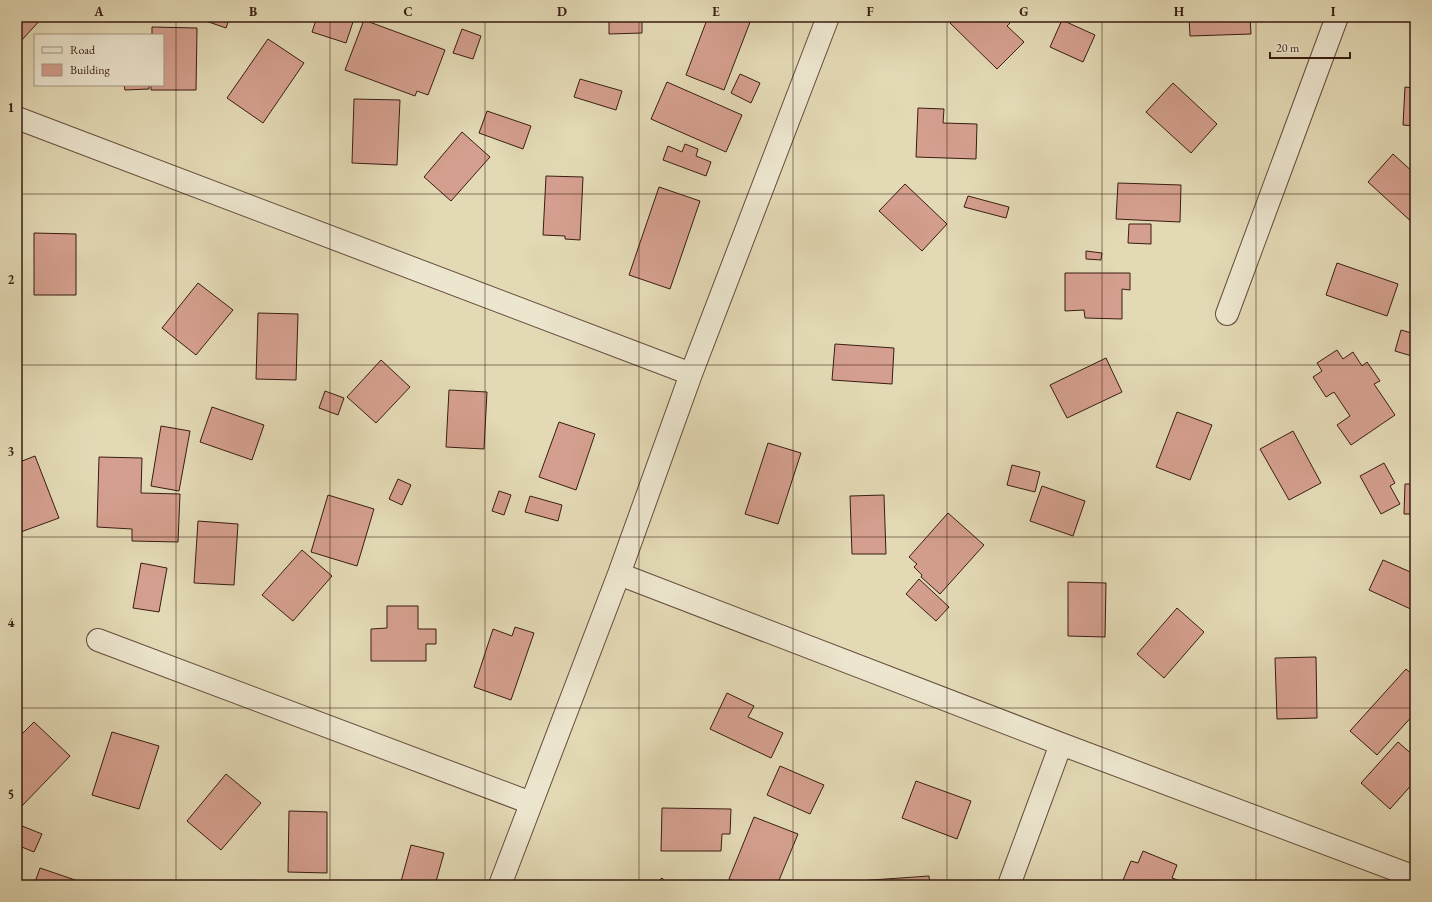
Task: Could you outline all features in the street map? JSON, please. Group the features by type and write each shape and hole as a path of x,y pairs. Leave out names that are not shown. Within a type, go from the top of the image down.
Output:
{"street":[{"path":"500,885 619,574 692,374 828,17"},
{"path":"1226,314 1337,17"},
{"path":"17,118 692,374"},
{"path":"619,574 1061,744 1415,877"},
{"path":"98,640 531,803"},
{"path":"1009,885 1061,744"}],"building":[{"path":"17,17 43,17 20,42 17,39"},
{"path":"201,17 230,17 226,28 200,19"},
{"path":"317,17 349,17 354,19 346,43 312,32"},
{"path":"609,17 642,17 642,33 609,34"},
{"path":"708,17 752,17 724,90 686,75"},
{"path":"956,17 1004,17 1010,23 1007,26 1024,42 997,69 950,23"},
{"path":"1189,17 1250,17 1251,34 1190,36"},
{"path":"364,20 445,50 428,95 417,91 415,96 345,70"},
{"path":"1062,20 1095,35 1083,62 1050,47"},
{"path":"152,27 197,28 196,90 151,90 151,86 164,86 164,34 152,34"},
{"path":"462,29 481,36 473,59 453,53"},
{"path":"268,39 304,63 263,123 227,98"},
{"path":"740,74 760,83 751,103 731,93"},
{"path":"580,79 622,91 616,110 574,97"},
{"path":"667,82 742,115 726,152 651,119"},
{"path":"1173,83 1217,124 1191,153 1146,112"},
{"path":"124,86 149,86 149,89 125,90"},
{"path":"1405,87 1415,88 1415,126 1403,125"},
{"path":"354,99 400,100 397,165 352,163"},
{"path":"918,108 944,109 943,123 977,124 976,159 916,157"},
{"path":"487,111 531,126 523,149 479,133"},
{"path":"462,132 490,157 451,201 424,177"},
{"path":"685,144 698,149 696,156 711,162 706,176 663,160 668,146 682,152"},
{"path":"1393,154 1415,174 1415,225 1368,182"},
{"path":"546,176 583,177 580,240 565,239 565,236 543,235"},
{"path":"1118,183 1181,185 1180,222 1116,219"},
{"path":"905,184 947,224 922,251 879,211"},
{"path":"659,187 700,201 670,289 629,275"},
{"path":"968,196 1009,207 1006,218 964,207"},
{"path":"1129,224 1151,224 1151,244 1128,243"},
{"path":"34,233 76,234 76,295 34,295"},
{"path":"1086,251 1102,253 1101,260 1086,259"},
{"path":"1337,263 1398,284 1387,316 1326,295"},
{"path":"1065,273 1130,273 1130,290 1122,289 1122,319 1085,318 1084,310 1065,311"},
{"path":"198,283 233,310 196,355 162,328"},
{"path":"258,313 298,314 296,380 256,379"},
{"path":"1401,330 1415,334 1415,357 1395,351"},
{"path":"835,344 894,348 892,384 832,380"},
{"path":"1337,350 1343,359 1353,352 1362,366 1367,362 1380,381 1374,384 1395,415 1351,445 1337,425 1350,416 1334,392 1326,397 1313,377 1322,371 1317,363"},
{"path":"1106,358 1122,392 1067,418 1050,385"},
{"path":"381,360 410,387 376,423 347,397"},
{"path":"449,390 487,392 484,449 446,447"},
{"path":"325,391 344,398 338,415 319,408"},
{"path":"212,407 264,425 252,460 200,442"},
{"path":"1177,412 1212,425 1190,480 1156,467"},
{"path":"559,422 595,434 576,490 539,477"},
{"path":"161,426 190,431 179,491 151,486"},
{"path":"1293,431 1321,483 1289,500 1260,449"},
{"path":"768,443 801,453 778,524 745,514"},
{"path":"35,456 59,518 18,533 17,463"},
{"path":"99,457 142,458 141,493 180,494 178,542 132,541 132,529 97,527"},
{"path":"1384,463 1395,483 1390,486 1400,504 1381,514 1360,476"},
{"path":"1012,465 1040,472 1035,492 1007,485"},
{"path":"398,479 411,485 402,505 389,499"},
{"path":"1405,484 1415,484 1415,514 1404,514"},
{"path":"1042,486 1085,501 1073,536 1030,521"},
{"path":"499,491 511,495 504,515 492,511"},
{"path":"328,495 374,509 357,566 311,552"},
{"path":"884,495 886,554 852,554 850,496"},
{"path":"530,496 562,505 558,521 525,512"},
{"path":"948,513 984,545 940,594 921,577 922,575 914,567 917,564 909,557"},
{"path":"198,521 238,524 234,585 194,583"},
{"path":"302,550 332,576 293,621 262,595"},
{"path":"1383,560 1415,574 1415,611 1369,590"},
{"path":"141,563 167,568 159,612 133,608"},
{"path":"919,579 949,607 936,621 906,594"},
{"path":"1068,582 1106,583 1105,637 1068,636"},
{"path":"387,606 418,606 418,629 436,629 436,644 426,644 426,661 371,661 371,629 387,628"},
{"path":"1177,608 1204,632 1164,678 1137,654"},
{"path":"515,627 534,633 511,700 474,687 493,629 512,636"},
{"path":"1316,657 1317,718 1277,719 1275,658"},
{"path":"1406,669 1415,677 1415,713 1377,755 1350,731"},
{"path":"727,693 754,706 748,717 783,733 771,758 710,729"},
{"path":"34,722 70,756 21,807 17,804 17,739"},
{"path":"112,732 159,746 139,809 92,795"},
{"path":"1398,742 1415,757 1415,781 1390,809 1361,783"},
{"path":"780,766 824,785 810,814 767,795"},
{"path":"226,774 261,803 221,850 187,821"},
{"path":"916,781 971,801 957,839 902,818"},
{"path":"662,808 731,809 730,834 722,834 721,851 661,851"},
{"path":"289,811 327,812 327,873 288,872"},
{"path":"754,817 798,834 777,885 744,885 729,879"},
{"path":"17,824 42,834 34,852 17,845"},
{"path":"411,845 444,853 435,885 400,885"},
{"path":"1143,851 1177,865 1172,878 1191,885 1121,885 1131,861 1138,863"},
{"path":"40,868 81,882 80,885 34,885"},
{"path":"929,876 930,885 858,885 857,881"},
{"path":"662,878 669,885 654,885"},
{"path":"224,880 237,885 222,885"}]}
